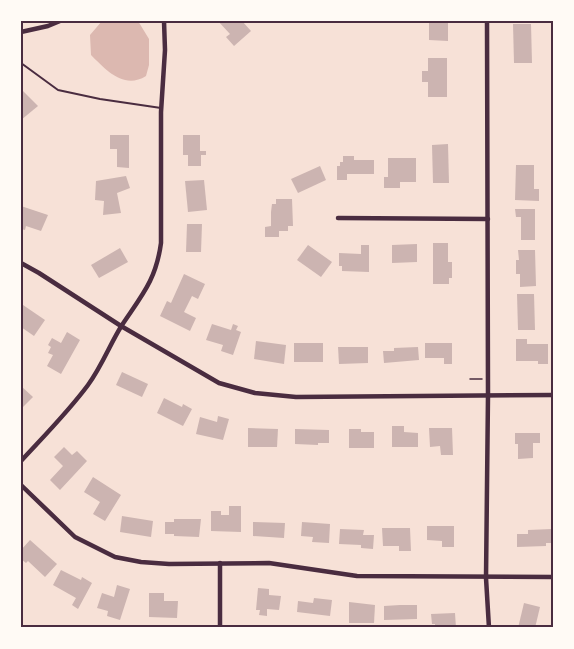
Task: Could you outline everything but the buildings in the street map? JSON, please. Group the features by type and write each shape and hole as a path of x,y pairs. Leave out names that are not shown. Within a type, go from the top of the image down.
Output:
{"street":[{"path":"21,32 60,21"},
{"path":"21,461 69,410 90,383 121,326 151,282 159,263 164,21"},
{"path":"487,21 486,578 489,628"},
{"path":"338,218 488,219"},
{"path":"21,263 121,326 219,383 255,393 296,397 553,395"},
{"path":"21,485 75,537 115,557 141,562 269,563 357,576 553,577"},
{"path":"220,563 220,628"}],"lane":[{"path":"21,63 58,90 161,108"}],"shaded area":[{"path":"102,21 138,21 149,39 149,65 146,76 138,80 123,79 109,72 91,55 90,35"}]}
